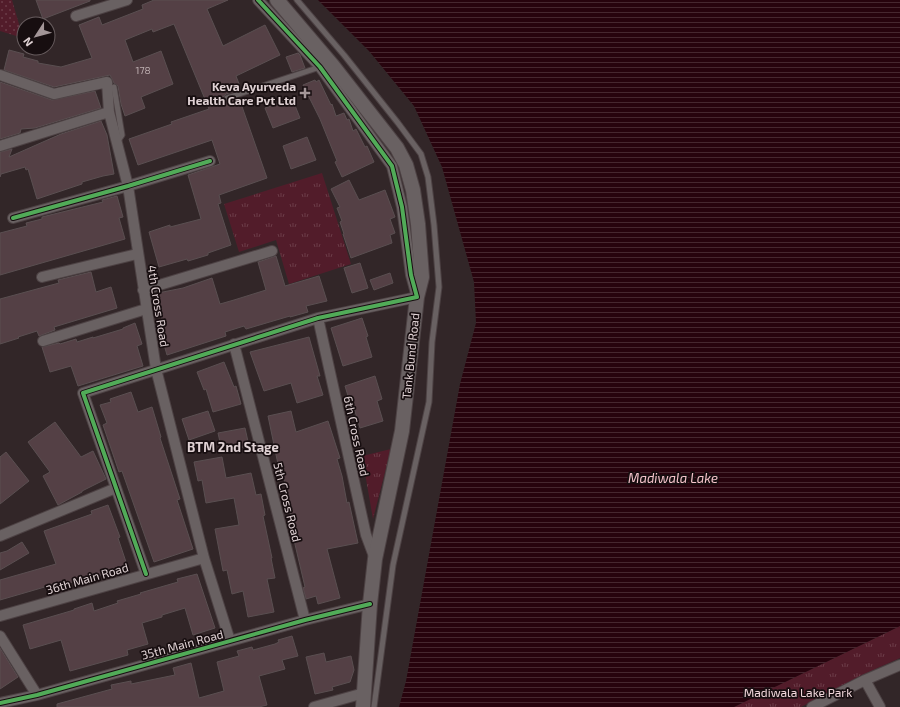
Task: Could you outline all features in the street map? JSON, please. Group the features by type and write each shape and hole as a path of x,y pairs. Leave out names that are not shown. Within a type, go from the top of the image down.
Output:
{"main road":[{"name":"Tank Bund Road","path":"277,0 333,66 397,148 406,165 413,190 418,224 422,277 417,298 402,430 375,559 370,604 363,707"}],"street":[{"path":"76,16 127,0"},
{"path":"146,574 82,393 318,318 417,298 411,275 402,207 392,166 320,67 258,0"},
{"name":"4th Cross Road","path":"0,75 54,94 107,82 109,112 128,186 137,254 156,369 204,558 230,641"},
{"path":"0,146 109,112"},
{"path":"13,218 128,186 210,161"},
{"path":"143,290 272,252"},
{"path":"42,278 137,254"},
{"path":"43,341 146,309"},
{"name":"6th Cross Road","path":"318,318 366,536 375,559"},
{"name":"5th Cross Road","path":"234,344 305,620"},
{"path":"0,536 116,488"},
{"name":"36th Main Road","path":"0,616 204,558"},
{"name":"35th Main Road","path":"0,703 37,695 305,620 370,604"},
{"path":"0,636 37,695"},
{"path":"812,707 865,680 900,665"},
{"path":"865,680 880,707"},
{"path":"314,707 364,693"}],"lane":[{"path":"296,0 344,55 421,154 428,177 434,225 439,287 432,342 430,402 393,565 374,707"},
{"path":"227,98 320,67"},
{"path":"114,87 122,135 117,142"}],"green space":[{"path":"0,0 12,0 17,16 16,36 0,31"},
{"path":"322,173 351,264 289,284 276,240 239,252 224,204"},
{"path":"391,449 373,519 362,456"},
{"name":"Madiwala Lake Park","path":"900,626 900,658 862,675 801,707 734,707"}],"water":[{"name":"Madiwala Lake","path":"318,0 900,0 900,626 734,707 399,707 406,681 460,384 476,323 474,282 442,167 414,106 369,51"}],"building":[{"path":"36,0 90,0 51,16 42,16"},
{"path":"154,0 228,0 207,9 223,46 265,25 280,55 236,76 241,89 226,94 223,97 224,101 227,102 239,98 267,178 219,195 221,203 218,204 231,245 208,253 208,255 159,267 149,232 170,225 170,227 201,219 188,175 220,164 212,140 138,165 129,139 209,109 174,24 153,32 152,29 125,40 133,62 161,51 173,84 141,97 145,108 125,116 118,86 114,83 110,75 54,87 4,70 9,50 16,52 16,56 23,56 38,61 38,63 61,67 92,58 79,25 99,17 102,25 143,9 142,5"},
{"path":"298,53 305,68 292,72 286,57"},
{"path":"315,80 316,82 319,80 331,105 332,104 336,116 344,113 347,120 349,119 353,131 356,129 365,147 367,146 374,162 342,177 335,162 337,161 320,119 303,85"},
{"path":"0,82 52,100 95,91 101,108 35,128 21,129 20,133 0,139"},
{"path":"292,98 300,118 273,128 265,108"},
{"path":"101,121 107,135 114,174 82,182 82,184 37,199 28,169 26,170 25,167 1,174 0,177 0,152 12,149 9,157 61,134"},
{"path":"307,137 316,160 291,169 283,146"},
{"path":"349,180 359,200 385,190 395,217 390,219 395,233 390,235 392,243 351,258 340,222 342,221 337,208 340,207 331,189"},
{"path":"117,196 123,217 119,218 125,239 0,275 0,233 27,226 26,223 42,219 42,217 103,202 102,200"},
{"path":"276,256 285,286 319,276 327,301 306,306 308,312 246,329 244,326 225,332 226,336 167,355 159,327 163,326 158,293 183,288 212,278 220,304 266,290 258,262"},
{"path":"360,263 368,288 352,293 344,268"},
{"path":"91,272 96,292 111,287 117,308 54,327 55,330 39,336 37,331 0,344 0,299 59,283 58,280"},
{"path":"390,273 393,283 374,290 370,280"},
{"path":"362,318 368,336 366,337 372,357 343,366 331,328"},
{"path":"135,323 142,344 137,346 143,366 78,386 71,366 50,372 42,347 60,344 76,339 77,342 93,338 123,329"},
{"path":"309,337 320,376 317,376 323,395 297,403 291,383 264,391 250,352"},
{"path":"224,362 234,387 236,386 241,404 213,412 206,389 204,390 197,372"},
{"path":"375,376 382,399 377,401 383,421 360,428 345,386"},
{"path":"131,392 138,412 152,407 161,437 160,438 180,499 177,500 193,549 154,562 122,471 119,472 103,425 107,423 100,405 111,402 110,399"},
{"path":"208,411 215,431 189,440 182,419"},
{"path":"291,411 296,432 328,421 340,458 337,459 347,503 349,502 358,543 327,549 340,598 318,604 316,596 306,599 303,588 305,587 294,540 296,540 287,498 289,497 281,469 279,469 268,416"},
{"path":"55,422 81,457 93,451 106,479 58,505 43,476 50,472 28,442"},
{"path":"245,428 249,446 222,451 218,433"},
{"path":"6,452 29,481 0,504 0,457"},
{"path":"222,457 226,478 251,473 256,495 261,494 265,515 263,516 275,578 267,579 274,612 248,617 243,591 232,594 227,570 223,571 215,529 239,525 234,498 206,503 202,480 198,481 194,462"},
{"path":"108,505 120,537 118,538 127,565 95,577 94,575 63,585 62,582 0,600 0,580 56,564 44,531 92,514 91,511"},
{"path":"22,542 29,553 0,570 0,553 7,551"},
{"path":"197,574 215,628 193,635 185,608 142,623 148,644 127,650 128,655 70,671 61,640 30,649 23,625 74,610 92,603 94,611 118,603 117,601 141,594 140,593 178,582 177,579"},
{"path":"292,636 298,656 282,660 285,669 259,676 267,705 259,707 57,707 57,704 112,689 111,685 131,681 131,684 175,675 173,668 191,663 199,698 224,691 217,662 239,656 237,651 252,647 253,650 275,644 279,642 278,640"},
{"path":"0,648 18,677 0,689"},
{"path":"324,653 326,662 351,656 354,670 350,682 332,687 333,690 315,694 306,657"}],"cycle path":[{"path":"146,574 83,393 318,318 417,297 411,275 402,207 392,166 320,67 258,0"},
{"path":"13,218 128,186 210,161"},
{"path":"0,703 37,695 305,620 370,604"}],"place":[{"name":"Keva Ayurveda Health Care Pvt Ltd","path":"305,93"}],"district":[{"name":"BTM 2nd Stage","path":"233,447"}]}
